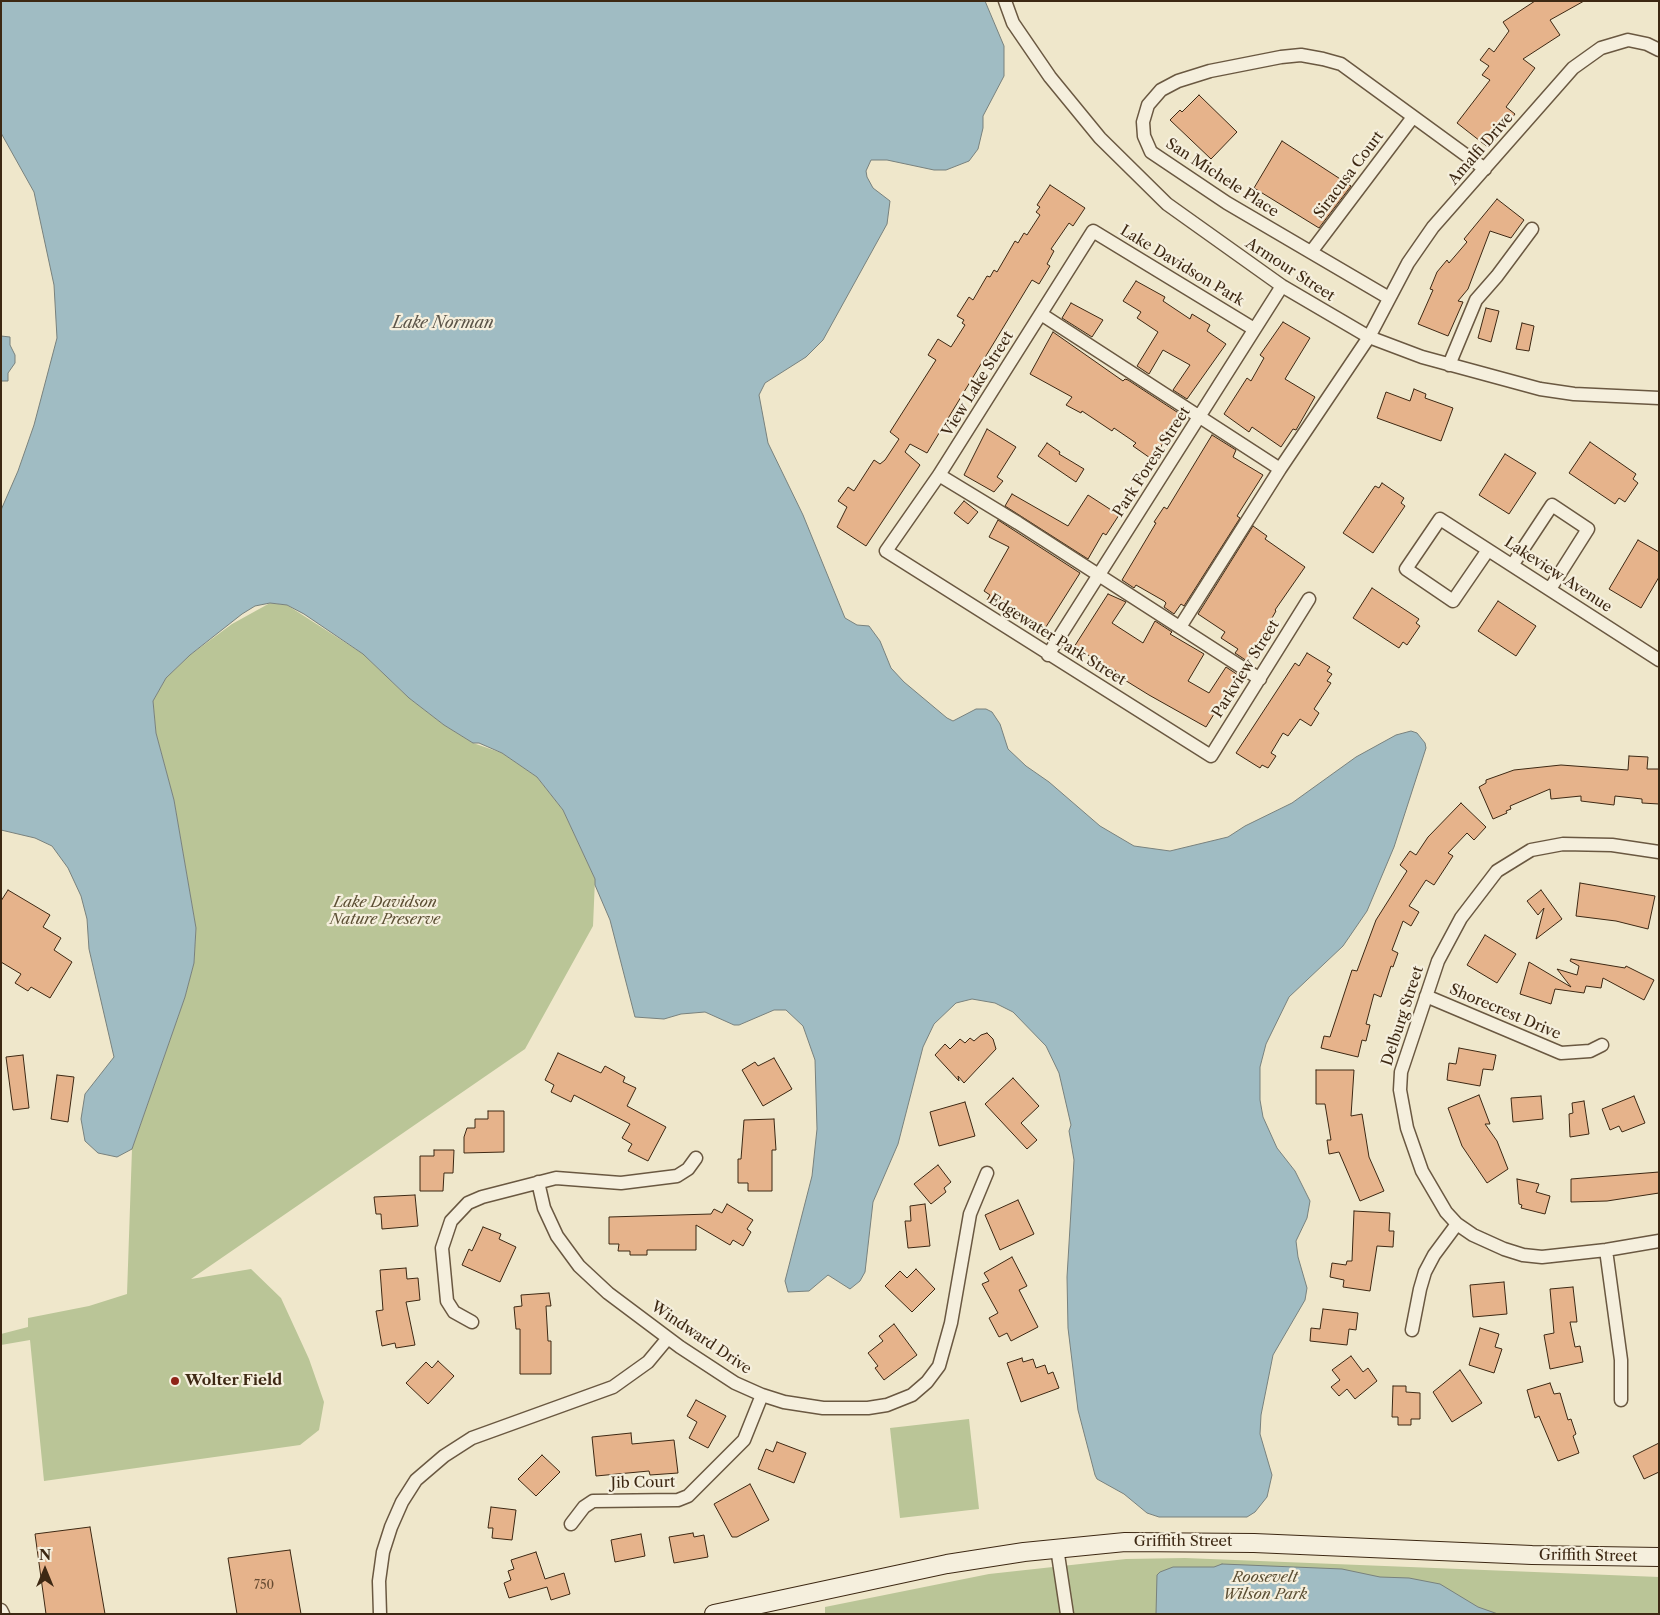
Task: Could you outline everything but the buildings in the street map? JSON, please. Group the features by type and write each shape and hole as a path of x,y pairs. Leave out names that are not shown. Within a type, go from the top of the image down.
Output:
{"main road":[{"name":"Griffith Street","path":"714,1614 923,1569 1057,1548 1125,1542 1225,1542 1532,1555 1659,1558"}],"street":[{"name":"Armour Street","path":"1005,1 1013,23 1050,77 1100,138 1166,204 1282,286 1369,337 1450,365 1540,388 1574,394 1659,398"},
{"name":"Amalfi Drive","path":"1180,627 1280,469 1369,337 1408,263 1433,227 1573,68 1601,48 1628,40 1647,44 1659,50"},
{"name":"San Michele Place","path":"1389,298 1227,203 1151,152 1144,136 1143,122 1148,105 1161,90 1178,81 1210,71 1281,56 1301,56 1341,64 1485,169"},
{"name":"Siracusa Court","path":"1311,252 1413,117"},
{"path":"1450,365 1476,300 1498,276 1532,229"},
{"name":"View Lake Street","path":"886,551 939,475 1093,231"},
{"name":"Lake Davidson Park","path":"1093,231 1254,329"},
{"name":"Park Forest Street","path":"1048,655 1282,286"},
{"path":"1041,314 1280,469"},
{"path":"939,475 1099,574 1260,680"},
{"path":"1513,564 1552,505 1588,529 1550,588"},
{"name":"Lakeview Avenue","path":"1488,550 1452,602 1406,569 1440,519 1513,564 1659,660"},
{"name":"Edgewater Park Street","path":"886,551 1048,655 1211,756"},
{"name":"Parkview Street","path":"1211,756 1309,599"},
{"name":"Delburg Street","path":"1659,852 1582,843 1544,847 1517,857 1498,871 1461,918 1438,962 1401,1072 1402,1107 1422,1171 1446,1212 1457,1224 1473,1235 1523,1255 1562,1256 1659,1241"},
{"name":"Shorecrest Drive","path":"1426,996 1561,1053 1590,1051 1602,1045"},
{"path":"472,1322 454,1312 447,1301 442,1248 451,1221 468,1203 482,1197 538,1182 568,1178 621,1183 677,1176 688,1169 696,1158"},
{"name":"Windward Drive","path":"538,1182 544,1208 557,1236 579,1266 608,1293 668,1338 735,1383 762,1395 784,1402 823,1408 868,1408 887,1405 912,1394 927,1382 943,1356 970,1214 987,1173"},
{"path":"1412,1330 1420,1289 1426,1272 1434,1255 1457,1224"},
{"path":"1606,1250 1621,1360 1621,1400"},
{"path":"380,1614 379,1581 383,1552 402,1502 416,1480 444,1456 472,1438 613,1387 648,1362 668,1338"},
{"name":"Jib Court","path":"571,1524 584,1507 593,1501 678,1500 688,1496 744,1440 762,1395"},
{"path":"1057,1548 1067,1614"}],"green space":[{"name":"Lake Davidson Nature Preserve","path":"270,603 287,605 363,654 409,698 444,725 473,743 502,753 537,777 563,810 595,879 593,926 525,1049 191,1279 251,1269 281,1298 309,1359 324,1402 319,1430 300,1445 44,1481 30,1340 1,1345 1,1334 28,1327 28,1318 89,1306 127,1294 132,1149 185,997 194,963 196,928 174,800 156,733 153,701 166,678 190,655 232,624"},
{"path":"969,1419 979,1509 900,1518 890,1428"},
{"name":"Roosevelt Wilson Park","path":"1185,1558 1659,1577 1659,1614 825,1614 825,1607 989,1574 1126,1559"}],"water":[{"name":"Lake Norman","path":"1,1 985,1 1004,46 1004,76 983,116 983,128 978,149 969,161 946,170 934,170 887,160 871,160 866,171 867,177 873,188 890,201 887,224 823,340 806,357 765,383 759,395 768,443 803,515 845,618 857,625 869,626 880,641 891,668 904,682 947,718 953,721 976,709 986,709 992,712 1000,724 1008,749 1026,766 1049,782 1100,826 1134,846 1170,851 1228,837 1245,826 1292,803 1356,757 1396,735 1411,731 1417,733 1425,743 1426,748 1394,847 1367,911 1343,946 1289,997 1266,1044 1260,1067 1260,1100 1263,1117 1277,1148 1295,1171 1310,1201 1307,1218 1296,1241 1298,1257 1307,1288 1305,1300 1273,1355 1261,1415 1260,1434 1272,1475 1267,1497 1255,1512 1247,1517 1159,1517 1147,1513 1124,1494 1097,1479 1095,1475 1078,1410 1068,1328 1067,1277 1074,1160 1069,1131 1071,1125 1059,1073 1046,1046 1013,1012 995,1003 972,999 956,1003 934,1024 923,1047 898,1144 873,1202 865,1272 860,1281 850,1289 828,1275 809,1291 788,1292 785,1281 812,1176 817,1129 815,1060 803,1026 786,1010 774,1010 739,1025 734,1025 705,1012 681,1014 664,1019 635,1017 610,920 595,885 595,879 563,810 537,777 502,753 479,743 473,743 444,725 409,698 363,654 304,614 287,605 270,603 255,606 242,614 190,655 166,678 153,701 156,733 174,800 196,928 194,963 185,997 132,1149 117,1157 98,1153 85,1141 81,1119 85,1094 114,1057 89,949 87,919 81,896 68,868 52,846 35,838 1,830 1,510 18,471 34,425 57,338 54,285 34,192 1,133"},
{"path":"1,336 10,337 10,345 15,355 15,363 8,373 8,381 1,381"},
{"path":"1222,1564 1342,1569 1380,1577 1409,1578 1440,1584 1478,1607 1498,1614 1156,1614 1157,1575 1160,1572 1173,1567 1214,1567"}],"place":[{"name":"Wolter Field","path":"175,1381"}]}
